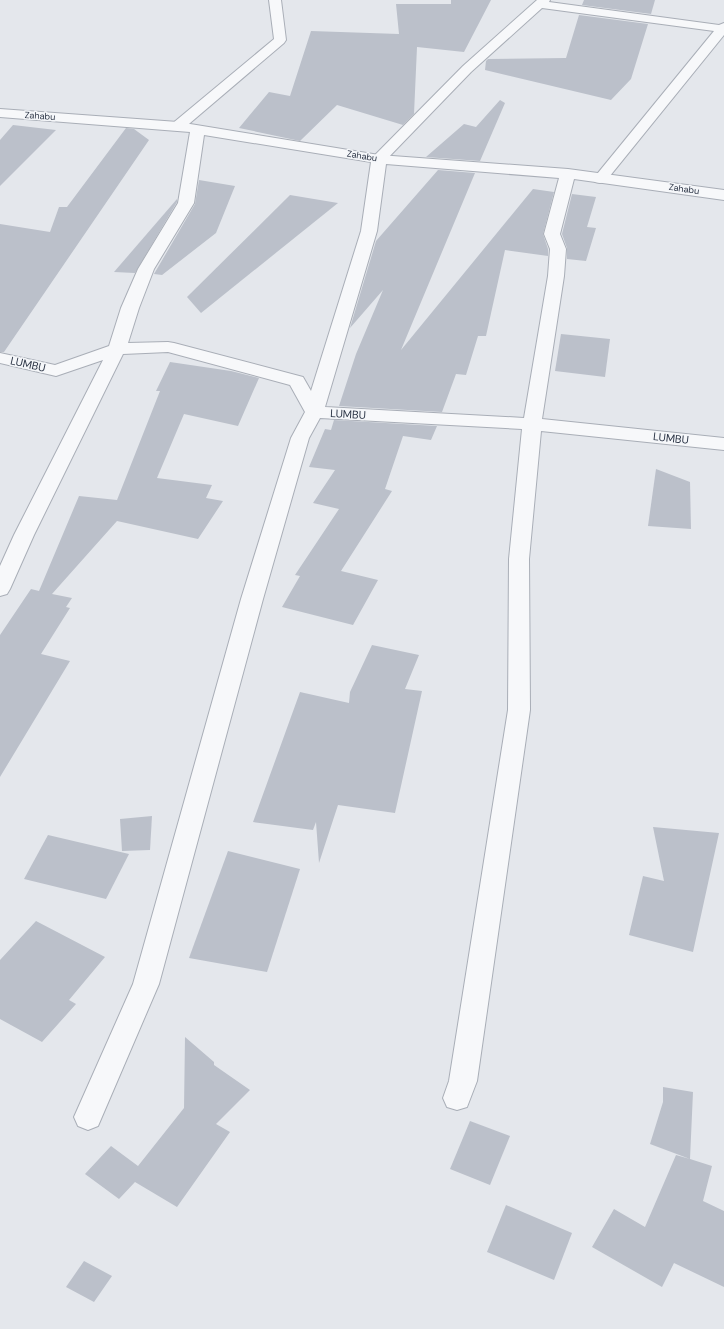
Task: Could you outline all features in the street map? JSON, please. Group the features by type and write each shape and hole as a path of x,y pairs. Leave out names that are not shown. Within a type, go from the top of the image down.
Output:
{"street":[{"name":"Zahabu","path":"0,113 178,126 379,158 568,174 724,195"},
{"path":"0,589 24,534 117,349 130,308 146,269 186,203 198,129"},
{"path":"88,1117 148,978 252,599 300,438 314,412 369,231 379,158"},
{"path":"457,1098 463,1081 519,710 518,564 532,424 556,276 558,249 552,234 568,174"},
{"name":"LUMBU","path":"0,358 56,371 117,349 168,347 297,381 314,412 532,424 724,444"}],"lane":[{"path":"178,126 280,40 275,0"},
{"path":"379,158 467,69 542,2 723,28"},
{"path":"600,178 723,28"}],"building":[{"path":"451,0 491,0 464,52 417,47 414,114 403,125 337,105 300,141 239,128 269,92 290,96 311,31 399,34 396,4 451,4"},
{"path":"584,0 655,0 651,14 582,5"},
{"path":"579,15 648,24 631,79 611,100 485,70 486,61 488,59 566,58"},
{"path":"500,100 505,103 480,161 426,157 464,124 476,127"},
{"path":"13,125 56,130 0,186 0,140"},
{"path":"126,128 134,129 149,140 4,352 0,352 0,224 50,232 59,207 67,207"},
{"path":"438,170 475,173 401,350 533,189 554,192 543,234 548,249 548,256 505,250 486,336 478,336 466,375 456,374 442,412 339,406 356,354 383,290 350,328 376,241"},
{"path":"199,180 235,186 216,233 162,275 154,274 195,204"},
{"path":"572,194 596,197 587,227 596,228 586,261 567,259 567,248 562,234"},
{"path":"290,195 338,203 201,313 187,297"},
{"path":"177,199 177,202 135,273 114,272"},
{"path":"561,334 610,339 605,377 555,371"},
{"path":"170,362 231,371 259,378 238,426 184,414 157,478 212,485 206,498 223,501 198,539 117,521 52,594 72,598 66,607 70,608 41,654 70,661 0,777 0,635 31,589 39,591 79,496 117,500 160,391 156,391"},
{"path":"334,420 437,426 431,440 403,436 385,489 392,491 341,571 378,580 353,625 282,607 300,576 295,575 339,509 313,503 335,470 309,467 325,429 331,430"},
{"path":"656,469 690,482 691,529 648,526"},
{"path":"372,645 419,655 405,689 422,691 395,813 338,805 319,863 316,822 313,830 253,822 300,692 349,703 350,692"},
{"path":"152,816 150,850 122,851 120,819"},
{"path":"653,827 719,833 693,952 629,935 643,876 664,881"},
{"path":"48,835 129,854 106,899 24,879"},
{"path":"228,851 300,869 267,972 189,958"},
{"path":"36,921 105,957 69,1000 76,1004 42,1042 0,1019 0,960"},
{"path":"185,1037 214,1062 214,1065 250,1090 216,1124 230,1132 177,1207 135,1182 119,1199 85,1174 111,1146 138,1166 184,1108"},
{"path":"663,1087 693,1092 690,1159 650,1144 663,1102"},
{"path":"470,1121 510,1136 490,1185 450,1169"},
{"path":"676,1155 712,1166 703,1201 724,1211 724,1287 674,1263 662,1287 592,1247 614,1209 645,1227"},
{"path":"506,1205 572,1233 554,1280 487,1252"},
{"path":"84,1261 112,1276 94,1302 66,1287"}]}
